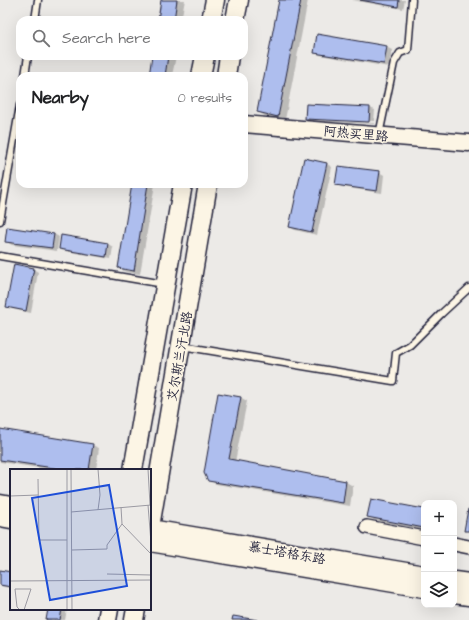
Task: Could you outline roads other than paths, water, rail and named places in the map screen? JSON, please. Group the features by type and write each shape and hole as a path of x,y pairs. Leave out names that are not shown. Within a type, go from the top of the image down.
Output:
{"main road":[{"path":"212,16 214,0"},
{"path":"236,16 239,0"},
{"path":"202,72 204,60"},
{"path":"227,72 228,60"},
{"name":"艾尔斯兰汗北路","path":"133,469 182,188"},
{"name":"艾尔斯兰汗北路","path":"151,522 207,188"},
{"path":"0,504 10,506"},
{"path":"0,517 10,519"},
{"name":"慕士塔格东路","path":"151,528 421,575"},
{"name":"慕士塔格东路","path":"151,542 421,587"},
{"path":"457,581 469,583"},
{"path":"457,594 469,596"},
{"path":"107,620 109,610"},
{"path":"134,620 136,610"}],"street":[{"name":"阿热买里路","path":"248,124 469,143"},
{"path":"367,527 421,537"},
{"path":"457,545 469,547"}],"lane":[{"path":"35,16 38,0"},
{"path":"378,135 394,63 400,53 408,50 412,0"},
{"path":"26,72 27,60"},
{"path":"0,221 16,128"},
{"path":"0,256 166,284"},
{"path":"180,346 393,381 396,352 410,345 469,288"}]}
